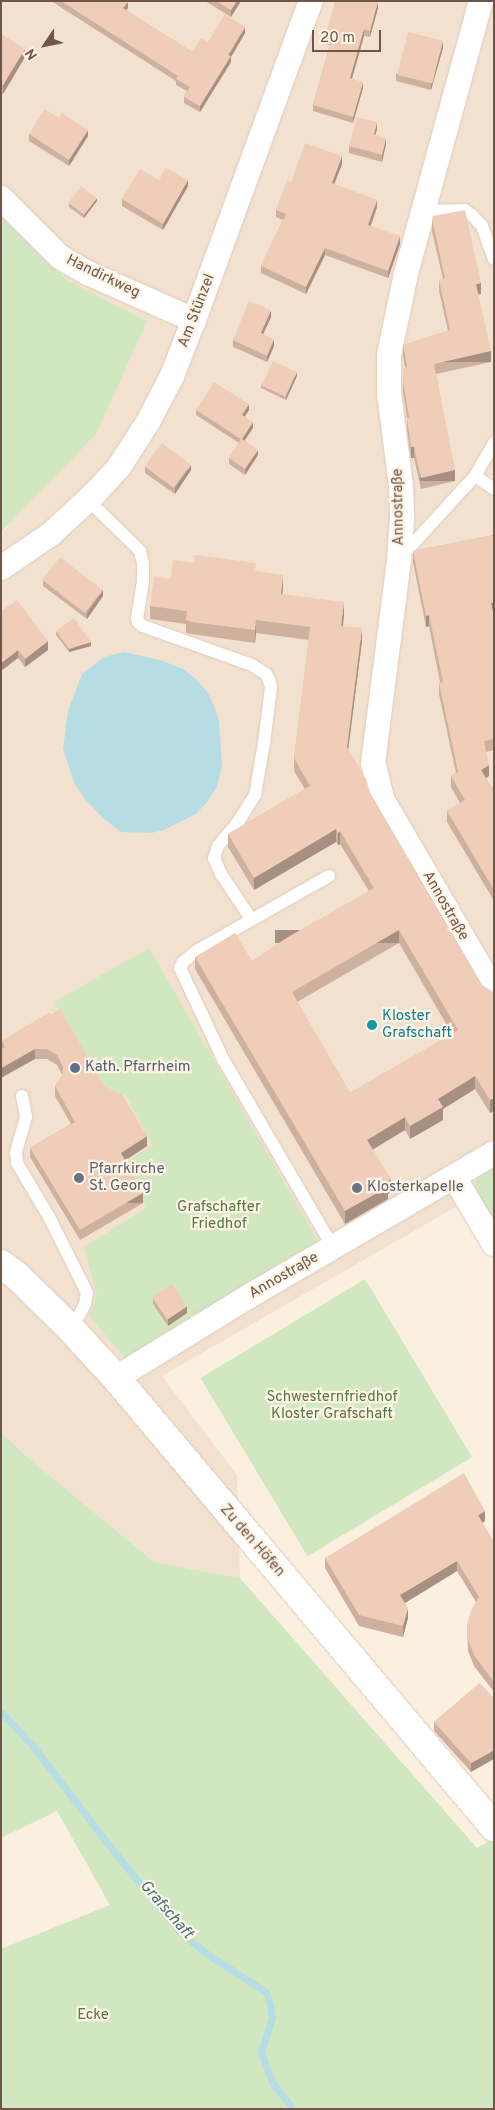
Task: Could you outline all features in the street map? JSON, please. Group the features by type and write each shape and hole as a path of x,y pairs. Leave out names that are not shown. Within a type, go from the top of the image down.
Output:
{"street":[{"name":"Am Stünzel","path":"1,568 51,534 88,500 119,467 148,422 172,376 194,320 311,1"},
{"name":"Annostraße","path":"481,1 406,274 389,355 389,392 402,501 399,560 373,762 382,799 494,991"},
{"name":"Handirkweg","path":"1,198 60,257 90,274 194,320"},
{"name":"Annostraße","path":"116,1378 333,1247 494,1153"},
{"path":"454,1177 494,1244"},
{"name":"Zu den Höfen","path":"1,1264 17,1276 69,1327 116,1378 491,1820"}],"lane":[{"path":"424,210 465,210 482,226 494,259"},
{"path":"399,560 475,476 494,444"},
{"path":"475,476 494,488"},
{"path":"88,500 140,551 143,582 137,617 138,622 143,626 252,665 266,674 269,680 271,687 257,789 250,806 224,838 214,858 221,874 252,919"},
{"path":"329,876 189,956 182,962 181,973 223,1059 333,1247"},
{"path":"22,1096 26,1117 16,1153 17,1163 49,1218 87,1293 85,1304 69,1327"}],"shaded area":[{"path":"1,1 494,1 494,1185 162,1376 237,1475 240,1578 154,1562 26,1456 1,1432 1,532 5,530 147,321 67,280 1,216"}],"green space":[{"path":"1,216 67,280 147,321 96,434 1,532"},
{"name":"Grafschafter Friedhof","path":"149,948 318,1241 125,1358 90,1317 97,1295 84,1247 146,1208 122,1164 153,1146 124,1093 113,1099 54,1002"},
{"path":"494,1163 494,1225 476,1194 475,1187 478,1175"},
{"name":"Schwesternfriedhof Kloster Grafschaft","path":"365,1279 472,1457 308,1556 200,1378"},
{"name":"Ecke","path":"1,1432 26,1456 154,1562 240,1578 477,1848 494,1838 494,2109 1,2109 1,1949 110,1905 57,1811 1,1838"}],"water":[{"path":"125,652 163,661 183,669 197,680 208,693 219,721 222,764 217,787 196,814 164,830 151,833 121,832 103,818 84,798 74,782 63,749 68,711 82,674 104,657"}],"building":[{"path":"61,1 127,1 123,8 192,52 201,38 208,42 225,14 245,27 228,55 231,56 200,106 184,97 190,87 176,79 178,76"},
{"path":"216,1 237,1 231,10"},
{"path":"335,1 378,1 370,31 364,29 350,78 363,82 353,117 313,105 332,39 325,37"},
{"path":"408,32 443,41 432,83 397,75"},
{"path":"1,34 25,49 3,85 1,84"},
{"path":"45,109 59,118 62,113 88,130 69,160 29,134"},
{"path":"357,117 377,122 374,134 386,138 382,155 349,146"},
{"path":"305,143 342,156 332,183 377,200 368,225 400,236 388,271 325,248 306,287 261,266 286,214 276,210 287,180 291,182"},
{"path":"166,168 188,180 163,224 122,199 140,169 159,180"},
{"path":"81,186 97,198 84,215 68,203"},
{"path":"465,210 481,283 476,284 491,351 434,364 455,470 421,478 414,447 411,447 407,418 409,417 403,381 403,368 407,367 403,345 450,330 439,280 445,278 432,219 433,216"},
{"path":"249,301 271,310 261,333 274,339 267,356 233,340"},
{"path":"273,361 297,372 285,396 262,385"},
{"path":"214,382 249,404 242,415 253,422 242,439 258,450 245,469 229,458 241,439 196,410"},
{"path":"162,443 191,465 173,488 145,466"},
{"path":"494,535 494,602 491,603 494,617 494,739 484,741 489,765 481,770 494,791 494,890 447,811 465,800 451,776 458,772 439,683 443,682 429,615 426,616 413,551"},
{"path":"195,555 256,563 255,571 283,575 281,594 344,602 341,626 362,628 347,747 366,779 370,793 482,985 494,994 494,1098 490,1100 475,1076 438,1099 443,1107 410,1126 405,1117 367,1140 391,1179 385,1183 388,1187 345,1211 195,957 235,933 252,961 288,937 374,888 340,831 338,833 336,829 254,878 228,834 310,786 294,758 310,627 256,620 255,630 191,622 186,620 187,611 150,606 154,576 171,579 173,560 194,563","holes":["399,930 458,1030 350,1093 292,992"]},
{"path":"60,557 103,590 85,613 42,580"},
{"path":"17,600 48,641 25,659 18,650 1,663 1,611"},
{"path":"74,618 91,642 69,649 56,631"},
{"path":"60,1009 105,1087 122,1094 147,1136 121,1153 143,1193 80,1230 30,1148 75,1122 55,1086 62,1076 63,1067 57,1055 47,1049 35,1049 1,1068 1,1049 5,1047 2,1041 49,1013 50,1015"},
{"path":"172,1284 187,1306 167,1320 152,1297"},
{"path":"464,1473 485,1511 478,1515 494,1542 494,1682 474,1655 468,1640 467,1625 471,1610 479,1597 457,1561 400,1595 408,1608 403,1626 359,1615 325,1558"},
{"path":"480,1683 494,1698 494,1750 471,1763 434,1722"}],"waterway":[{"name":"Grafschaft","path":"1,1712 33,1746 111,1848 179,1931 207,1954 266,1992 272,2018 261,2052 272,2082 293,2109"}],"place":[{"name":"Kloster Grafschaft","path":"372,1025"},
{"name":"Kath. Pfarrheim","path":"75,1068"},
{"name":"Pfarrkirche St. Georg","path":"79,1178"},
{"name":"Klosterkapelle","path":"357,1188"}]}
